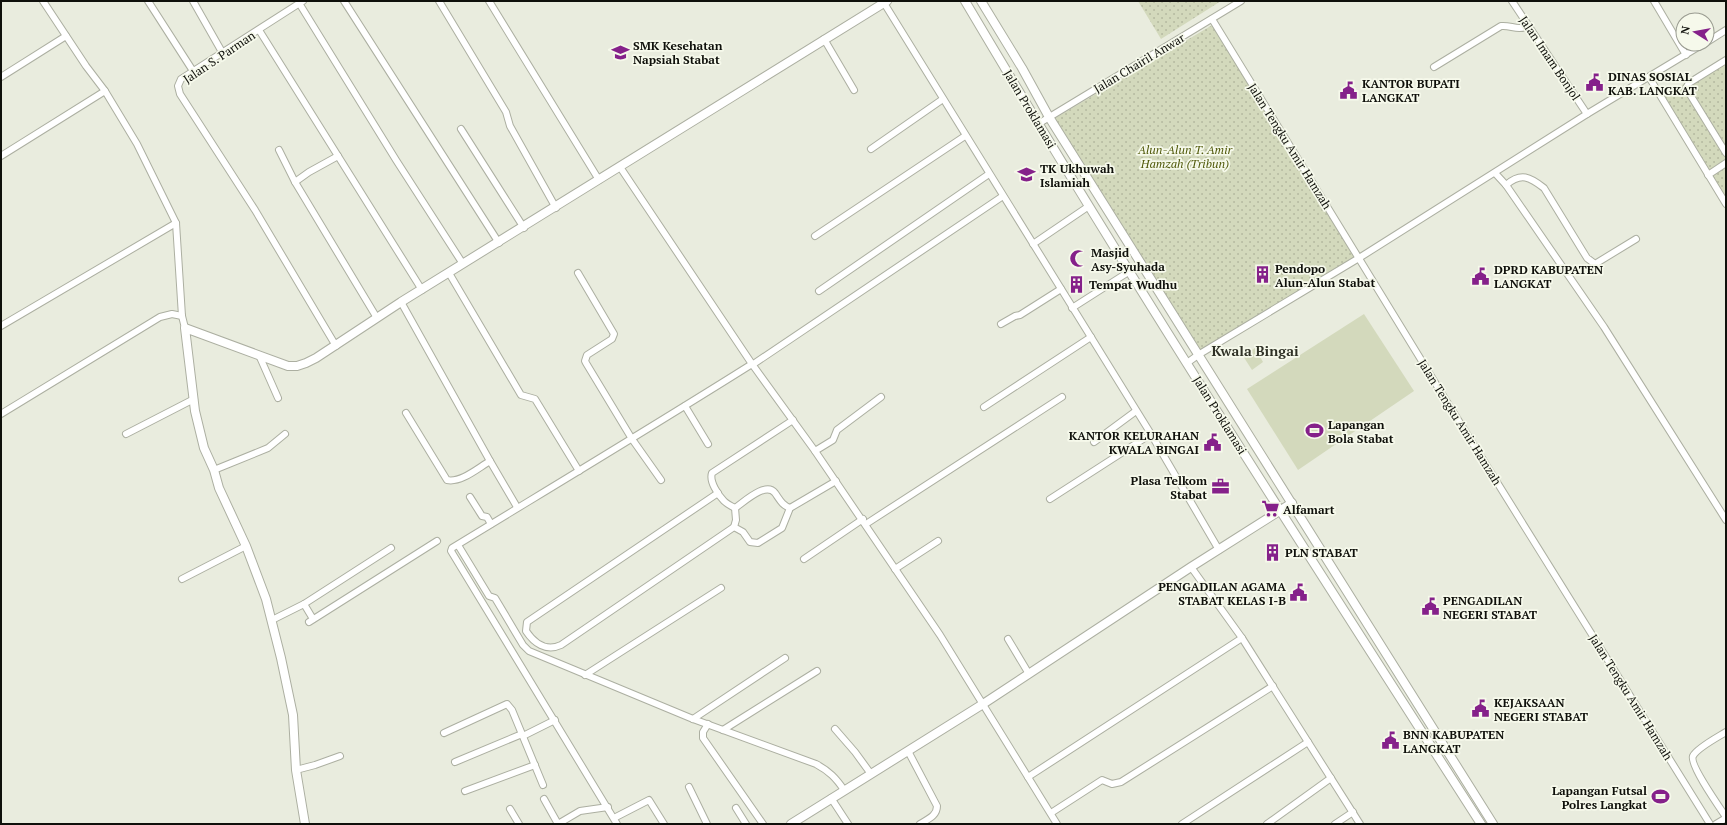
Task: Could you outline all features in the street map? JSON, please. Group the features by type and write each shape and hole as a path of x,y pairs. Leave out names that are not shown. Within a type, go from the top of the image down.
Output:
{"street":[{"path":"43,1 86,66 105,91 137,144 176,223 182,316 185,328 195,411 204,448 214,470 219,488 246,546 272,620 282,658 293,715 296,770 305,824"},
{"path":"148,1 193,71"},
{"path":"193,1 222,52"},
{"path":"344,1 499,243"},
{"path":"438,1 506,112 510,126 556,208"},
{"path":"489,1 599,180"},
{"name":"Jalan Proklamasi","path":"965,1 1038,124 1187,363 1481,824"},
{"name":"Jalan Proklamasi","path":"982,1 1049,117 1493,824"},
{"name":"Jalan Chairil Anwar","path":"1038,124 1241,1"},
{"name":"Jalan Imam Bonjol","path":"1512,1 1587,114"},
{"path":"1654,1 1686,54"},
{"path":"301,2 396,160 463,264"},
{"name":"Jalan S. Parman","path":"301,2 193,71 181,80 178,86 180,94 254,210 336,346"},
{"path":"185,328 288,366 297,366 306,363 336,346 401,302 524,228 824,39 886,2 942,99 1151,434 1219,550"},
{"name":"Jalan Tengku Amir Hamzah","path":"1212,19 1710,824"},
{"path":"1434,67 1501,26 1506,25 1515,29 1522,29 1528,26"},
{"path":"259,30 422,290"},
{"path":"1715,37 1726,30"},
{"path":"1,76 66,36"},
{"path":"824,39 854,90"},
{"path":"1187,363 1359,258 1587,114 1689,52"},
{"path":"1726,60 1689,83 1686,88 1726,153"},
{"path":"1649,77 1726,204"},
{"path":"1,156 105,91"},
{"path":"871,149 942,99"},
{"path":"461,129 524,228"},
{"path":"815,236 965,136"},
{"path":"279,150 295,182 377,318"},
{"path":"295,182 309,172 338,156"},
{"path":"1708,175 1726,163"},
{"path":"620,167 752,365 865,521 895,569 940,635 1057,824"},
{"path":"1494,173 1506,185 1604,327 1726,520"},
{"path":"819,291 989,174"},
{"path":"1506,185 1514,178 1526,177 1535,181 1544,188 1587,258 1595,264 1636,239"},
{"path":"617,824 555,720 452,554 455,546 752,365 1002,196"},
{"path":"1033,244 1090,206"},
{"path":"1,326 176,223"},
{"path":"1072,308 1130,271"},
{"path":"450,273 521,395 535,399 579,471"},
{"path":"578,273 614,334 612,339 587,355 585,360 632,439 661,480"},
{"path":"1001,324 1014,316 1020,315 1061,289"},
{"path":"401,302 517,507"},
{"path":"1,414 160,317 172,314 182,316"},
{"path":"984,407 1091,337"},
{"path":"259,355 278,398"},
{"path":"815,451 834,440 837,430 881,397"},
{"path":"804,559 1062,397"},
{"path":"126,434 194,399"},
{"path":"685,406 708,444"},
{"path":"1094,442 1136,411"},
{"path":"406,413 447,480 460,478 490,461"},
{"path":"735,508 724,501 718,493 711,480 712,473 793,420"},
{"path":"214,470 268,448 285,434"},
{"path":"1050,499 1151,434"},
{"path":"734,527 743,532 750,542 758,543 782,528 790,508 836,481"},
{"path":"735,508 760,491 768,489 775,492 783,505 790,508"},
{"path":"718,493 527,622 526,631 536,643 542,646 555,648 734,527 736,520 735,508"},
{"path":"470,497 482,516 487,517 491,524"},
{"path":"791,824 983,704 1191,567 1292,503"},
{"path":"304,604 311,620 437,541"},
{"path":"895,569 938,541"},
{"path":"182,579 246,546"},
{"path":"455,546 489,596 495,598 523,645 539,656 693,719 706,728 723,730 827,770 835,777 844,790"},
{"path":"272,620 304,604 391,548"},
{"path":"1191,567 1242,638 1360,824"},
{"path":"585,675 721,588"},
{"path":"1028,777 1242,638"},
{"path":"1008,639 1029,674"},
{"path":"693,719 785,658"},
{"path":"723,730 816,671"},
{"path":"1051,813 1102,780 1112,784 1121,782 1190,740 1273,686"},
{"path":"444,733 507,704 512,710 543,785"},
{"path":"1415,721 1424,714"},
{"path":"455,762 555,720"},
{"path":"706,728 703,738 763,824"},
{"path":"835,729 855,752 871,774"},
{"path":"1716,824 1726,817 1696,770 1692,760 1693,755 1726,732"},
{"path":"1182,824 1308,742"},
{"path":"908,750 936,806 937,811 935,815 920,824"},
{"path":"296,770 315,766 340,756"},
{"path":"465,791 535,765"},
{"path":"1267,824 1331,778"},
{"path":"689,787 707,824"},
{"path":"831,798 848,824"},
{"path":"544,799 558,824 580,811 608,807"},
{"path":"614,818 649,800 664,824"},
{"path":"736,808 746,824"},
{"path":"510,809 519,824"},
{"path":"1335,824 1352,812"}],"green space":[{"path":"1138,1 1221,1 1161,39"},
{"name":"Alun-Alun T. Amir Hamzah (Tribun)","path":"1214,24 1357,258 1198,353 1052,120"},
{"path":"1726,57 1726,200 1663,97"},
{"name":"Lapangan Bola Stabat","path":"1364,314 1414,391 1298,470 1247,389"},
{"path":"1255,348 1263,362 1252,370 1243,356"}],"place":[{"name":"SMK Kesehatan Napsiah Stabat","path":"620,52"},
{"name":"DINAS SOSIAL KAB. LANGKAT","path":"1595,83"},
{"name":"KANTOR BUPATI LANGKAT","path":"1349,90"},
{"name":"TK Ukhuwah Islamiah","path":"1027,175"},
{"name":"Masjid Asy-Syuhada","path":"1078,259"},
{"name":"Pendopo Alun-Alun Stabat","path":"1262,275"},
{"name":"DPRD KABUPATEN LANGKAT","path":"1481,276"},
{"name":"Tempat Wudhu","path":"1076,284"},
{"name":"Lapangan Bola Stabat","path":"1315,431"},
{"name":"KANTOR KELURAHAN KWALA BINGAI","path":"1212,442"},
{"name":"Plasa Telkom Stabat","path":"1220,487"},
{"name":"Alfamart","path":"1270,509"},
{"name":"PLN STABAT","path":"1272,552"},
{"name":"PENGADILAN AGAMA STABAT KELAS I-B","path":"1299,593"},
{"name":"PENGADILAN NEGERI STABAT","path":"1430,607"},
{"name":"KEJAKSAAN NEGERI STABAT","path":"1481,709"},
{"name":"BNN KABUPATEN LANGKAT","path":"1390,741"},
{"name":"Lapangan Futsal Polres Langkat","path":"1660,797"}],"district":[{"name":"Kwala Bingai","path":"1255,350"}]}
